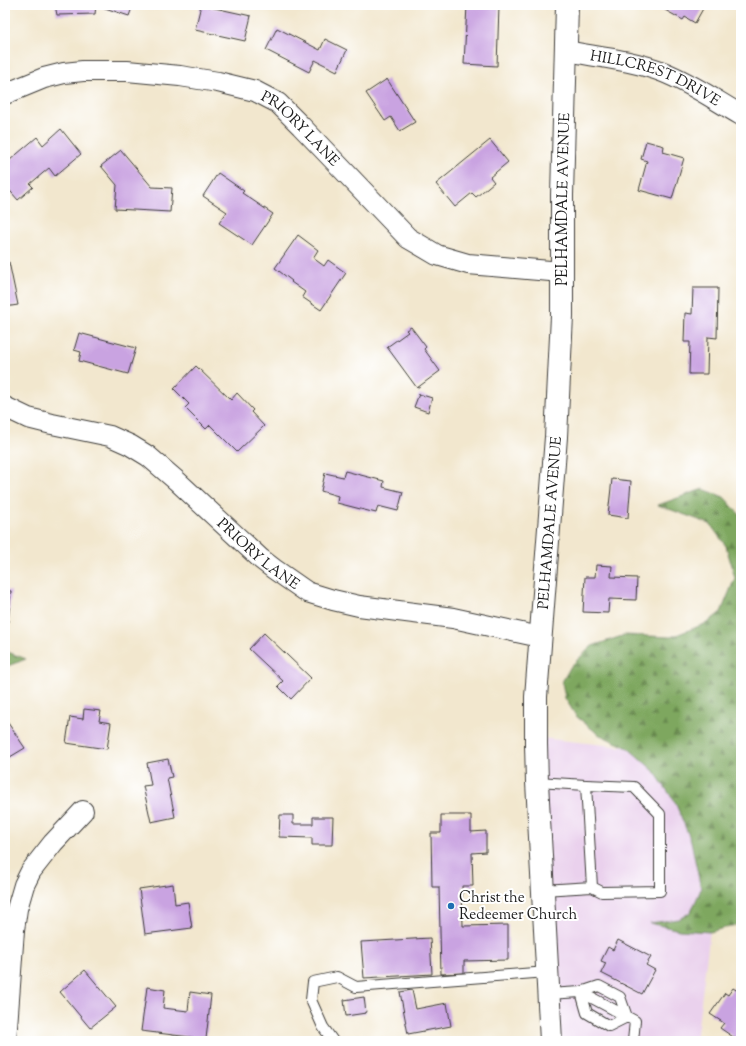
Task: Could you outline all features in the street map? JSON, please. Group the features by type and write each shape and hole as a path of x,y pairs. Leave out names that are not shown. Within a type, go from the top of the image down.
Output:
{"street":[{"name":"PELHAMDALE AVENUE","path":"551,1041 536,744 536,697 556,437 562,316 567,5"},
{"name":"HILLCREST DRIVE","path":"566,51 634,64 662,72 691,85 741,115"},
{"name":"PRIORY LANE","path":"5,94 44,78 91,71 127,71 180,76 218,82 255,92 278,103 408,238 436,254 468,264 562,272"},
{"name":"PRIORY LANE","path":"5,407 28,418 110,436 130,445 148,456 261,559 307,592 358,606 453,618 540,637"},
{"path":"6,1041 14,930 17,909 24,885 31,871 53,843 83,811"}],"lane":[{"path":"538,782 634,786 660,814 660,891 602,892 592,887 543,890"},
{"path":"586,785 592,887"},
{"path":"333,1041 323,1027 312,1000 313,982 337,977 356,987 547,972"},
{"path":"581,992 587,1013 609,1026 627,1017"},
{"path":"548,994 581,992 635,1021 633,1041"}],"shaded area":[{"path":"532,737 732,759 696,1041 549,1041"}],"green space":[{"path":"703,489 724,497 741,516 741,925 731,926 710,932 679,930 650,923 679,919 691,912 701,889 691,841 675,802 654,771 628,748 598,734 576,716 565,698 562,682 571,666 592,646 625,635 671,637 707,623 721,612 735,578 726,546 710,524 658,505"},
{"path":"5,651 26,659 5,667"}],"building":[{"path":"55,5 96,5 95,14 57,15"},
{"path":"96,5 133,5 129,16"},
{"path":"201,5 251,16 245,41 195,30"},
{"path":"467,5 499,6 497,66 464,64"},
{"path":"656,5 705,5 695,23 685,17 683,20"},
{"path":"277,28 320,50 325,39 347,50 337,71 315,60 309,72 266,50"},
{"path":"387,79 415,122 400,131 391,117 385,121 366,93"},
{"path":"61,129 81,154 55,176 49,168 30,184 33,187 18,200 5,185 5,155 10,160 37,137 43,145"},
{"path":"490,140 508,162 490,177 494,182 476,197 472,193 455,207 436,184"},
{"path":"646,141 664,146 663,152 684,158 672,199 639,190 647,161 641,159"},
{"path":"121,150 152,187 172,188 170,212 115,209 117,185 101,166"},
{"path":"218,173 244,191 242,193 273,214 252,245 219,223 227,212 203,196"},
{"path":"298,235 318,250 313,258 324,266 328,260 346,273 321,310 302,297 305,292 275,268"},
{"path":"9,262 18,305 5,307 5,263"},
{"path":"693,288 718,288 717,338 708,337 707,374 689,374 690,342 684,342 685,313 692,314"},
{"path":"411,327 426,347 424,349 440,371 417,388 387,347 408,332 406,330"},
{"path":"79,333 136,348 128,374 79,361 81,352 74,350"},
{"path":"196,366 231,400 237,393 253,410 251,412 264,426 237,452 210,425 206,429 185,408 189,404 174,389"},
{"path":"419,394 432,398 428,412 414,407"},
{"path":"345,471 384,481 383,487 403,492 398,511 378,506 376,513 337,503 338,496 321,491 325,473 343,477"},
{"path":"612,479 631,481 628,518 608,515"},
{"path":"596,565 612,566 611,577 637,578 636,600 609,599 608,613 583,612 585,577 595,577"},
{"path":"5,590 11,591 8,622 5,622"},
{"path":"264,633 311,678 291,699 278,686 283,681 249,649"},
{"path":"84,709 101,711 99,721 111,723 107,749 66,743 70,717 83,719"},
{"path":"8,723 25,748 5,760 5,725"},
{"path":"168,759 172,777 167,778 175,817 151,822 143,786 151,785 147,763"},
{"path":"280,815 293,815 293,824 313,824 313,817 333,817 332,845 312,845 312,838 279,837"},
{"name":"Christ the Redeemer Church","path":"441,815 471,815 471,832 486,831 486,852 472,853 473,886 462,886 463,926 508,925 508,960 464,961 464,973 441,974 439,887 432,887 431,833 441,833"},
{"path":"173,884 175,904 188,902 192,928 145,934 139,889"},
{"path":"430,938 432,974 364,978 361,942"},
{"path":"618,940 651,957 646,965 655,970 642,994 601,973 606,963 601,961 608,947 613,950"},
{"path":"85,970 116,1007 90,1028 60,992"},
{"path":"147,987 165,990 163,1008 188,1011 190,992 211,995 206,1039 141,1031"},
{"path":"733,988 741,993 741,1041 720,1028 724,1023 710,1014 725,993 728,995"},
{"path":"412,990 416,1009 447,1003 451,1026 408,1034 400,992"},
{"path":"364,997 366,1013 346,1016 344,1000"}],"place":[{"name":"Christ the Redeemer Church","path":"451,906"}]}
